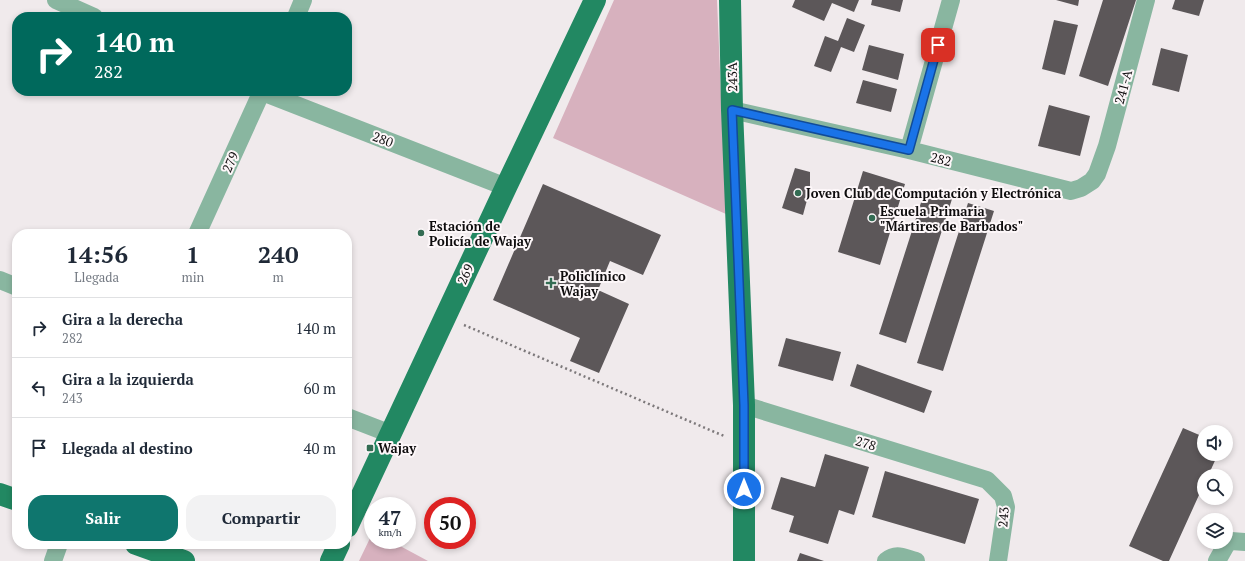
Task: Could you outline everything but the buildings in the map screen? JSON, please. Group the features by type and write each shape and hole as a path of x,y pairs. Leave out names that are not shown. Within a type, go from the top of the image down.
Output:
{"main road":[{"name":"269","path":"352,516 595,0"},
{"name":"243A","path":"730,0 732,110 744,405 744,561"},
{"path":"0,494 12,498"},
{"path":"150,549 184,561"},
{"path":"331,561 337,549"}],"street":[{"path":"56,0 83,12"},
{"path":"298,12 303,0"},
{"path":"909,150 951,0"},
{"name":"241-A","path":"1097,174 1107,146 1146,0"},
{"name":"279","path":"199,229 259,96"},
{"name":"280","path":"274,96 506,187"},
{"name":"282","path":"732,110 909,150 1071,191 1081,188 1092,181 1097,174"},
{"path":"0,280 12,285"},
{"name":"278","path":"744,405 987,480"},
{"path":"352,418 391,434"},
{"name":"243","path":"987,480 1003,496 1006,507 998,561"},
{"path":"1217,561 1226,545 1231,541 1245,542"},
{"path":"53,561 57,549"},
{"path":"886,561 896,555 916,561"}],"path":[{"path":"445,318 744,445"}],"shaded area":[{"path":"614,0 717,0 726,214 553,138"},
{"path":"365,549 406,549 428,561 359,561"}],"place":[{"name":"Joven Club de Computación y Electrónica","path":"798,193"},
{"name":"Escuela Primaria \"Mártires de Barbados\"","path":"872,218"},
{"name":"Estación de Policía de Wajay","path":"421,233"},
{"name":"Policlínico Wajay","path":"551,283"},
{"name":"Wajay","path":"370,448"}],"route":[{"path":"744,489 744,405 732,110 909,150 938,45"}]}
